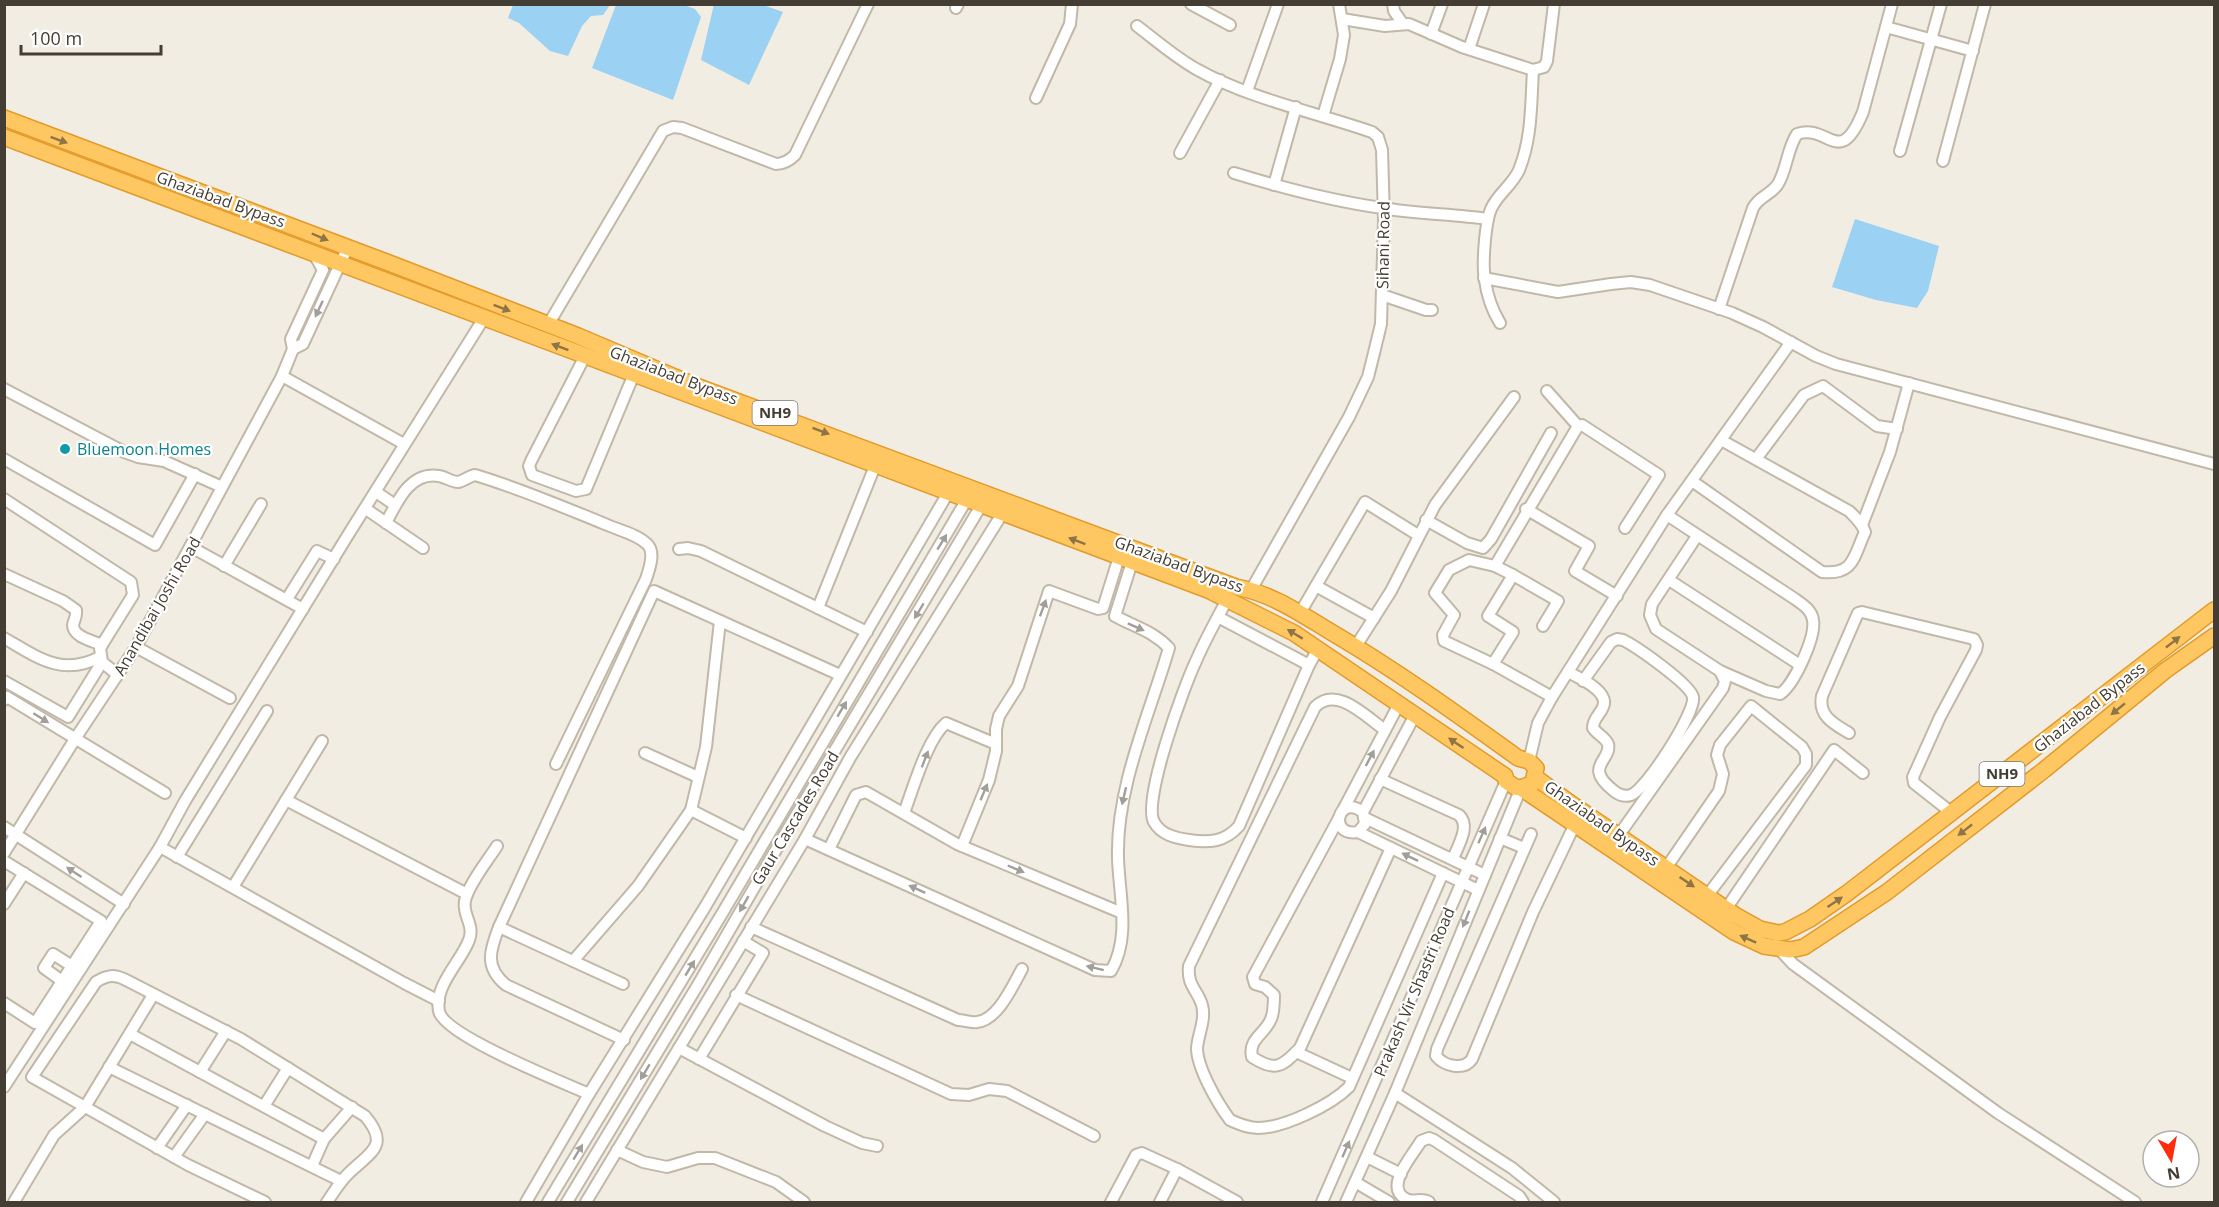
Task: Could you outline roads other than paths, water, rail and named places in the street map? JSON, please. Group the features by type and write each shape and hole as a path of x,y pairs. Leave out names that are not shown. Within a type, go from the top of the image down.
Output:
{"highway":[{"name":"Ghaziabad Bypass","path":"4,118 548,325 977,497 1236,587 1251,590 1300,613 1356,646 1456,712 1536,768 1535,777 1570,803 1726,909 1760,929 1778,933 1785,932 1810,919 1915,842 2214,610"},
{"name":"Ghaziabad Bypass","path":"4,137 948,494 977,497 1002,514 1208,590 1294,633 1506,778 1515,787 1521,788 1734,932 1764,946 1780,950 1804,947 1850,918 2043,770 2166,670 2212,641"},
{"path":"182,204 189,187"},
{"path":"1506,778 1505,769 1510,762 1524,760"},
{"path":"1521,788 1533,783 1535,777"},
{"path":"1915,842 1929,859"},
{"path":"1893,858 1907,876"}],"street":[{"path":"548,325 663,131 673,127 682,128 776,164 783,164 795,155 868,4"},
{"path":"1036,98 1065,36 1071,17 1072,4"},
{"path":"1191,4 1230,25"},
{"path":"1246,91 1278,4"},
{"path":"1323,116 1340,59 1344,35 1339,4"},
{"path":"1393,4 1394,11 1403,24"},
{"path":"1431,33 1442,4"},
{"path":"1469,50 1484,4"},
{"path":"1342,19 1385,26 1409,24 1469,50 1533,70 1544,67 1547,61 1554,4"},
{"path":"1719,309 1753,207 1756,201 1775,188 1797,134 1806,132 1839,142 1846,140 1856,129 1863,112 1892,4"},
{"path":"1900,151 1941,4"},
{"path":"1943,161 1985,4"},
{"name":"Sihani Road","path":"1137,26 1187,63 1220,80 1246,91 1372,132 1378,137 1382,150 1384,209 1381,324 1372,361 1349,417 1251,590"},
{"path":"1886,27 1973,51"},
{"path":"1500,323 1493,312 1484,278 1488,219 1492,206 1515,179 1524,153 1530,129 1533,70"},
{"path":"1180,153 1220,80"},
{"path":"1274,185 1296,107"},
{"path":"1234,173 1299,193 1384,209 1488,219"},
{"name":"Anandibai Joshi Road","path":"293,349 303,344 347,249"},
{"name":"Anandibai Joshi Road","path":"4,853 136,647 282,376 293,349 291,339 323,270 314,254"},
{"path":"1484,278 1558,292 1631,282 1650,285 1763,327 1816,357 1836,364 2214,464"},
{"path":"1382,295 1432,310"},
{"path":"4,1088 160,847 185,801 484,318"},
{"path":"1524,760 1538,723 1552,697 1667,516 1791,342"},
{"path":"585,356 529,466 532,475 576,491 586,489 634,374"},
{"path":"282,376 404,444"},
{"path":"1862,525 1880,481 1909,383"},
{"path":"1756,459 1804,395 1823,386 1877,426 1897,429"},
{"path":"4,389 124,452 138,457 164,461 222,487"},
{"path":"1547,391 1578,426 1582,425 1659,475 1625,528"},
{"path":"1356,646 1391,591 1435,505 1514,397"},
{"path":"1495,566 1578,426"},
{"path":"1426,520 1467,543 1483,548 1491,539 1551,433"},
{"path":"1692,482 1822,573 1843,571 1850,566 1865,532 1862,525 1849,511 1722,440"},
{"path":"4,459 155,545 195,474"},
{"path":"818,608 875,466"},
{"path":"386,523 402,493 418,480 428,476 440,476 457,482 475,475 569,509 648,544 651,549 651,566 646,579 556,764"},
{"path":"376,492 395,505"},
{"path":"525,1203 589,1094 663,979 948,494"},
{"name":"Gaur Cascades Road","path":"548,1203 824,740 977,497"},
{"name":"Gaur Cascades Road","path":"567,1203 836,749 977,497"},
{"path":"4,499 131,582 134,595 102,645 101,659 68,717 4,681"},
{"path":"1300,613 1365,502 1418,535"},
{"path":"224,566 261,504"},
{"path":"366,509 423,548"},
{"path":"1527,509 1588,546 1575,571 1617,596"},
{"path":"586,1203 805,839 851,756 1002,514"},
{"path":"1667,516 1806,607 1813,620 1813,627 1800,665 1787,689 1776,694 1720,671 1656,628 1652,622 1650,609 1697,536"},
{"path":"191,547 303,609"},
{"path":"679,549 688,548 701,551 867,632"},
{"path":"287,599 317,550 334,559"},
{"path":"1100,609 1103,608 1126,560"},
{"path":"1115,616 1126,560"},
{"path":"1543,626 1558,601 1495,566 1469,560 1449,570 1435,593 1454,615 1443,635 1444,641 1454,648 1493,664 1552,697"},
{"path":"4,574 76,610 74,630 102,645"},
{"path":"1493,664 1513,632 1488,616 1513,575"},
{"path":"1669,580 1800,665"},
{"path":"1316,586 1374,618"},
{"path":"624,1040 506,984 497,977 492,968 491,958 492,946 499,927 654,591 840,675"},
{"path":"805,839 1095,970 1112,971 1122,943 1118,854 1122,798 1169,648 1158,636 1130,625 1100,609 1049,591 1018,686 999,716 989,780 962,846"},
{"path":"1227,600 1204,642 1185,689 1152,795 1150,811 1153,822 1166,834 1203,842 1216,841 1233,833 1239,826 1318,649"},
{"path":"1849,734 1831,722 1821,711 1820,704 1858,614 1862,612 1974,639 1977,645 1976,650 1913,777 1914,783 1952,813"},
{"path":"1218,617 1310,665"},
{"path":"573,961 638,886 691,810 705,747 720,621"},
{"path":"4,638 42,660 64,665 78,666 101,659"},
{"path":"1568,672 1596,690 1604,701 1604,706 1595,718 1593,728 1607,742 1608,747 1599,769 1604,783 1617,794 1633,795 1643,787 1684,723 1693,704 1693,696 1684,684 1630,644 1617,639 1611,642 1583,681"},
{"path":"136,647 230,698"},
{"path":"101,659 118,675"},
{"path":"1619,835 1723,688 1725,681 1720,671"},
{"path":"4,700 7,697 165,792"},
{"path":"1385,730 1343,700 1332,698 1321,701 1315,707 1189,966 1188,976 1191,987 1202,1006 1202,1026 1197,1050 1214,1094 1230,1120 1257,1128 1284,1124 1339,1096 1349,1087 1443,873"},
{"path":"1391,848 1300,1047 1281,1065 1267,1066 1252,1057 1253,1043 1272,1018 1274,1006 1274,995 1265,987 1255,984 1253,977 1399,704"},
{"path":"1666,868 1719,791 1723,774 1717,755 1720,745 1751,706 1802,747 1806,754 1806,765 1707,896"},
{"path":"177,856 267,711"},
{"path":"1358,832 1365,824 1364,815 1380,779 1415,715"},
{"path":"904,813 929,747 940,728 946,723 996,744"},
{"path":"809,730 824,740"},
{"path":"233,888 322,741"},
{"path":"836,749 851,756"},
{"path":"1726,909 1834,750 1863,772"},
{"path":"645,753 699,777"},
{"name":"Prakash Vir Shastri Road","path":"1322,1203 1506,778"},
{"path":"1380,779 1459,815 1464,820 1465,826 1453,859"},
{"name":"Prakash Vir Shastri Road","path":"1346,1203 1395,1093 1521,788"},
{"path":"829,849 856,795 866,792 962,846 1122,913"},
{"path":"286,800 467,894"},
{"path":"1478,890 1358,832 1344,831 1339,825 1341,814 1350,807 1357,807 1364,815 1485,875"},
{"path":"691,810 746,838"},
{"path":"1531,834 1437,1049 1437,1056 1442,1061 1460,1066 1469,1063 1472,1059 1533,912 1575,824"},
{"path":"4,827 124,904"},
{"path":"1500,838 1524,848"},
{"path":"497,846 467,894 465,909 472,933 442,987 439,1011 442,1019 454,1028 504,1056 589,1094"},
{"path":"160,847 439,1001"},
{"path":"4,861 101,921 35,1023 4,1003"},
{"path":"4,904 24,873"},
{"path":"499,927 623,984"},
{"path":"751,927 958,1020 978,1022 1001,1007 1022,969"},
{"path":"699,1059 763,953 743,942"},
{"path":"1780,950 1793,964 1998,1113 2135,1203"},
{"path":"62,981 44,968 53,954 72,966"},
{"path":"266,1203 157,1148 32,1077 96,982 105,976 116,975 226,1031 365,1116 376,1128 378,1139 374,1150 341,1181 327,1203"},
{"path":"663,979 677,988"},
{"path":"699,983 714,991"},
{"path":"14,1203 54,1135 85,1107 153,995"},
{"path":"736,995 951,1094 969,1095 989,1089 1007,1091 1094,1136"},
{"path":"200,1072 226,1031"},
{"path":"130,1034 324,1139"},
{"path":"679,1048 825,1126 862,1143 877,1146"},
{"path":"1296,1052 1352,1078"},
{"path":"109,1067 341,1181"},
{"path":"264,1106 288,1068"},
{"path":"1395,1093 1512,1168 1554,1203"},
{"path":"157,1148 187,1105"},
{"path":"312,1166 324,1139 352,1107"},
{"path":"174,1157 205,1114"},
{"path":"589,1134 603,1142"},
{"path":"1429,1203 1416,1199 1410,1201 1398,1192 1396,1186 1421,1141 1429,1138 1519,1196 1523,1203"},
{"path":"617,1150 643,1162 667,1167 698,1158 715,1158 776,1182 804,1203"},
{"path":"1111,1203 1139,1153 1146,1153 1178,1169 1237,1203"},
{"path":"1367,1157 1401,1174"},
{"path":"1160,1203 1178,1169"},
{"path":"1355,1182 1389,1203"}],"water":[{"path":"513,4 610,5 603,15 591,16 582,26 568,56 550,51 519,23 508,18"},
{"path":"714,4 763,5 783,12 749,85 701,60"},
{"path":"616,5 684,5 695,9 701,17 673,100 592,68"},
{"path":"1855,219 1939,246 1928,291 1917,308 1876,300 1832,287"}],"place":[{"name":"Bluemoon Homes","path":"65,449"}]}
